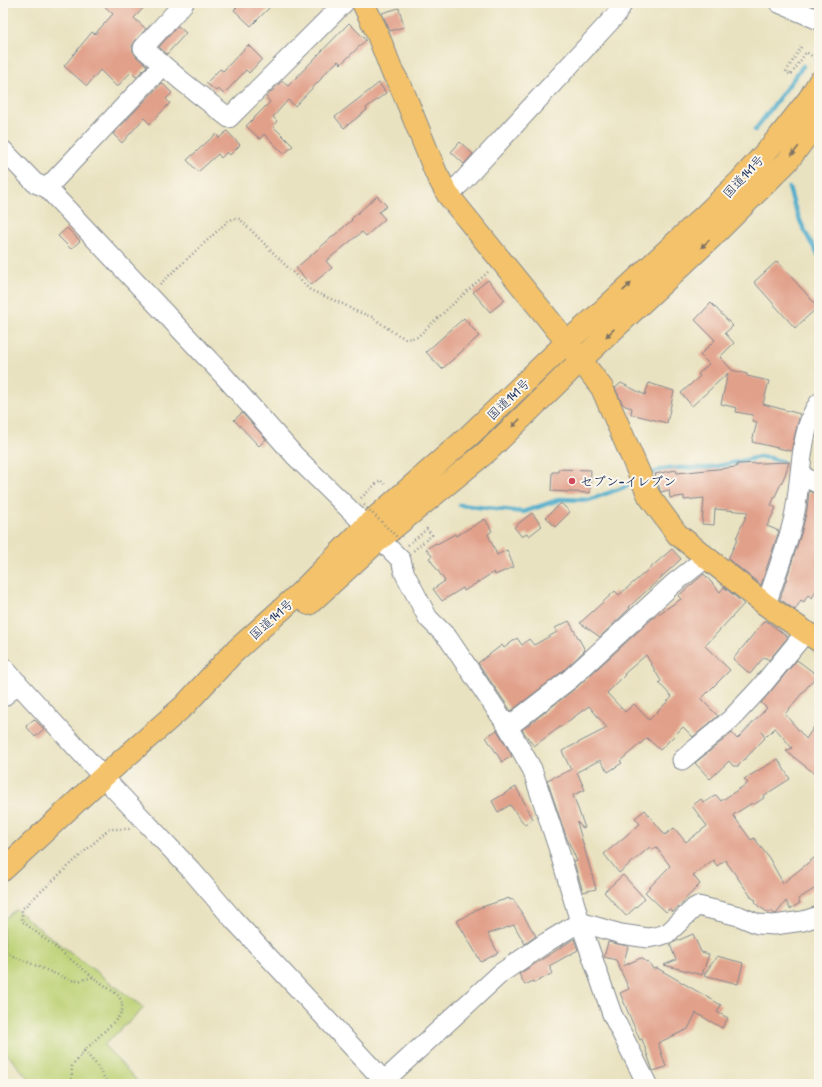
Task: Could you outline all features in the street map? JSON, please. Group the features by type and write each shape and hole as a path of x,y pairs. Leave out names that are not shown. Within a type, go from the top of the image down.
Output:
{"main road":[{"path":"363,3 372,19 392,71 402,88 436,173 448,195 567,342 602,388 649,496 677,534 766,605 812,637"},
{"name":"国道141号","path":"3,870 103,777 185,705 232,654 301,592 378,527 470,435 567,342 706,214 741,180 779,137 809,99 819,82"},
{"name":"国道141号","path":"378,527 489,450 580,360 711,238 787,162 819,120"}],"street":[{"path":"184,3 143,48 182,82 230,118 344,3"},
{"path":"448,195 461,183 616,15 623,3"},
{"path":"779,3 819,20"},
{"path":"47,188 163,65"},
{"path":"3,150 35,183 47,188 224,376 295,456 378,527 401,560 404,572 428,618 448,638 508,726 532,769 558,847 580,922 612,1014 647,1084"},
{"path":"766,605 794,520 805,439 813,411 819,403"},
{"path":"800,474 819,484"},
{"path":"508,726 570,679 673,584 706,558"},
{"path":"682,760 731,719 754,694 812,637"},
{"path":"3,667 103,777 192,871 233,919 382,1082 500,973 580,922 621,934 648,938 668,933 698,906 739,916 758,924 774,925 803,921 819,916"},
{"path":"3,697 18,683"}],"path":[{"path":"801,47 786,72 791,75 806,52 819,61"},
{"path":"148,295 227,222 234,218 240,219 247,224 310,290 372,317 406,339 417,336 501,261"},
{"path":"358,501 380,480 385,484 380,489"},
{"path":"369,500 378,527"},
{"path":"407,547 427,529 432,535 412,553"},
{"path":"71,1084 72,1066 84,1051 118,1018 122,1011 122,1003 119,996 22,921 22,909 109,830 130,829 135,835"},
{"path":"3,949 13,956 70,980 78,982 93,977"},
{"path":"84,1051 96,1064 108,1084"}],"green space":[{"path":"16,909 32,923 144,1008 104,1045 140,1084 33,1084 3,1049 3,920"}],"building":[{"path":"101,3 148,3 134,18 146,29 132,46 136,56 147,66 136,77 131,72 117,87 100,70 87,86 64,66 92,32 95,34 113,14"},
{"path":"241,3 274,3 251,26 234,10"},
{"path":"399,8 404,27 390,31 382,13"},
{"path":"349,23 366,40 341,64 338,61 321,77 322,78 295,106 288,100 273,117 277,121 273,126 293,146 284,154 264,134 260,139 246,126 270,102 266,97 282,81 288,86"},
{"path":"178,26 186,33 167,54 159,47"},
{"path":"248,45 262,59 249,73 246,70 224,94 218,89 216,91 206,83 220,69 223,71"},
{"path":"162,83 172,93 166,99 170,103 150,124 144,118 122,143 113,134"},
{"path":"379,83 386,93 366,108 367,110 344,128 335,117"},
{"path":"227,131 240,145 230,155 227,152 221,158 218,154 198,172 187,160 216,134 219,138"},
{"path":"460,142 473,154 464,164 451,152"},
{"path":"377,196 387,206 379,212 385,219 366,236 362,232 326,261 332,268 311,285 296,268 352,220 351,219"},
{"path":"67,228 80,241 71,249 58,236"},
{"path":"777,261 818,307 795,328 754,282"},
{"path":"488,280 505,300 490,312 473,292"},
{"path":"711,303 733,326 725,333 734,343 720,357 732,370 747,374 747,376 769,381 763,404 800,414 791,451 752,442 757,422 752,421 753,415 736,412 737,408 721,404 728,373 692,406 681,393 700,376 698,374 709,364 700,355 715,340 695,320"},
{"path":"464,318 479,336 442,369 426,352"},
{"path":"621,383 645,395 649,383 674,391 667,423 631,414 632,408 625,406 622,403 615,388"},
{"path":"242,413 266,439 259,446 234,420"},
{"path":"789,462 785,475 771,505 776,508 767,526 779,531 761,585 728,559 748,512 715,509 714,525 702,524 704,498 684,500 684,496 670,498 669,490 661,492 655,474 676,470 677,473 737,467 737,464"},
{"path":"558,469 591,470 590,493 551,491 552,472 558,472"},
{"path":"809,491 819,495 819,585 812,598 808,595 804,602 801,600 795,610 780,599 801,534 807,510"},
{"path":"561,503 570,512 555,527 546,517"},
{"path":"532,513 542,526 529,536 527,533 522,537 514,527"},
{"path":"485,519 492,531 488,534 497,555 507,550 514,567 495,575 494,572 464,591 463,588 442,601 433,589 445,581 429,558 432,556 426,549 455,534 456,536"},
{"path":"672,549 681,559 629,607 630,608 600,637 580,623 615,591 619,595"},
{"path":"704,574 720,592 724,587 744,604 705,646 730,670 701,699 718,716 693,737 683,727 660,750 647,738 620,761 622,763 608,772 600,760 577,772 585,790 573,795 585,828 577,822 596,889 583,892 574,862 577,861 566,836 547,780 571,770 562,751 607,728 589,706 534,746 522,730 577,687 654,617 681,599 678,596","holes":["646,655 661,681 659,683 672,697 649,720 634,704 625,712 607,693 625,675 624,674"]},
{"path":"765,620 788,637 769,660 764,657 750,674 733,659"},
{"path":"569,621 585,650 563,671 511,711 478,663 502,645 504,648 517,638 522,645 529,639 534,645 557,632 555,628"},
{"path":"797,660 817,675 785,714 806,739 819,719 819,777 786,751 792,748 775,728 767,736 762,731 765,738 738,766 733,766 729,761 710,779 695,763 732,733 737,739 767,708 761,703"},
{"path":"34,719 44,729 35,737 26,726"},
{"path":"497,730 512,756 502,762 486,737"},
{"path":"778,759 790,779 763,796 764,798 753,805 752,803 733,815 751,840 754,838 769,858 783,883 819,854 819,886 798,899 800,903 790,909 786,901 775,914 771,911 769,913 758,906 755,901 756,900 752,898 725,860 717,866 713,860 693,875 700,884 673,912 669,909 666,912 645,892 670,866 656,847 652,850 650,847 619,873 604,854 640,824 635,818 645,810 665,835 674,828 686,842 707,826 692,806 701,799 704,803 716,795 721,801 748,783 744,779"},
{"path":"516,787 533,819 525,825 510,805 498,812 492,801"},
{"path":"623,875 645,899 626,916 604,892"},
{"path":"509,898 510,900 513,899 536,936 525,944 514,925 488,934 498,953 481,962 457,921 479,908"},
{"path":"693,934 701,952 709,954 702,975 664,965 676,960 670,944"},
{"path":"574,939 578,950 549,966 553,973 534,983 533,981 525,985 519,974"},
{"path":"608,942 628,946 623,966 641,958 650,964 653,969 657,968 721,1005 717,1012 728,1018 722,1028 696,1013 688,1029 658,1043 666,1067 653,1071 642,1039 640,1040 620,993 629,989 616,960 604,957"},
{"path":"717,956 743,963 738,984 704,975"}],"waterway":[{"path":"755,130 803,66"},
{"path":"789,188 801,224 819,256"},
{"path":"648,475 663,469 709,468 760,457 770,458 782,462 795,469"},
{"path":"460,505 523,512 561,499 589,500 630,485"}],"place":[{"name":"セブン-イレブン","path":"572,481"}]}
